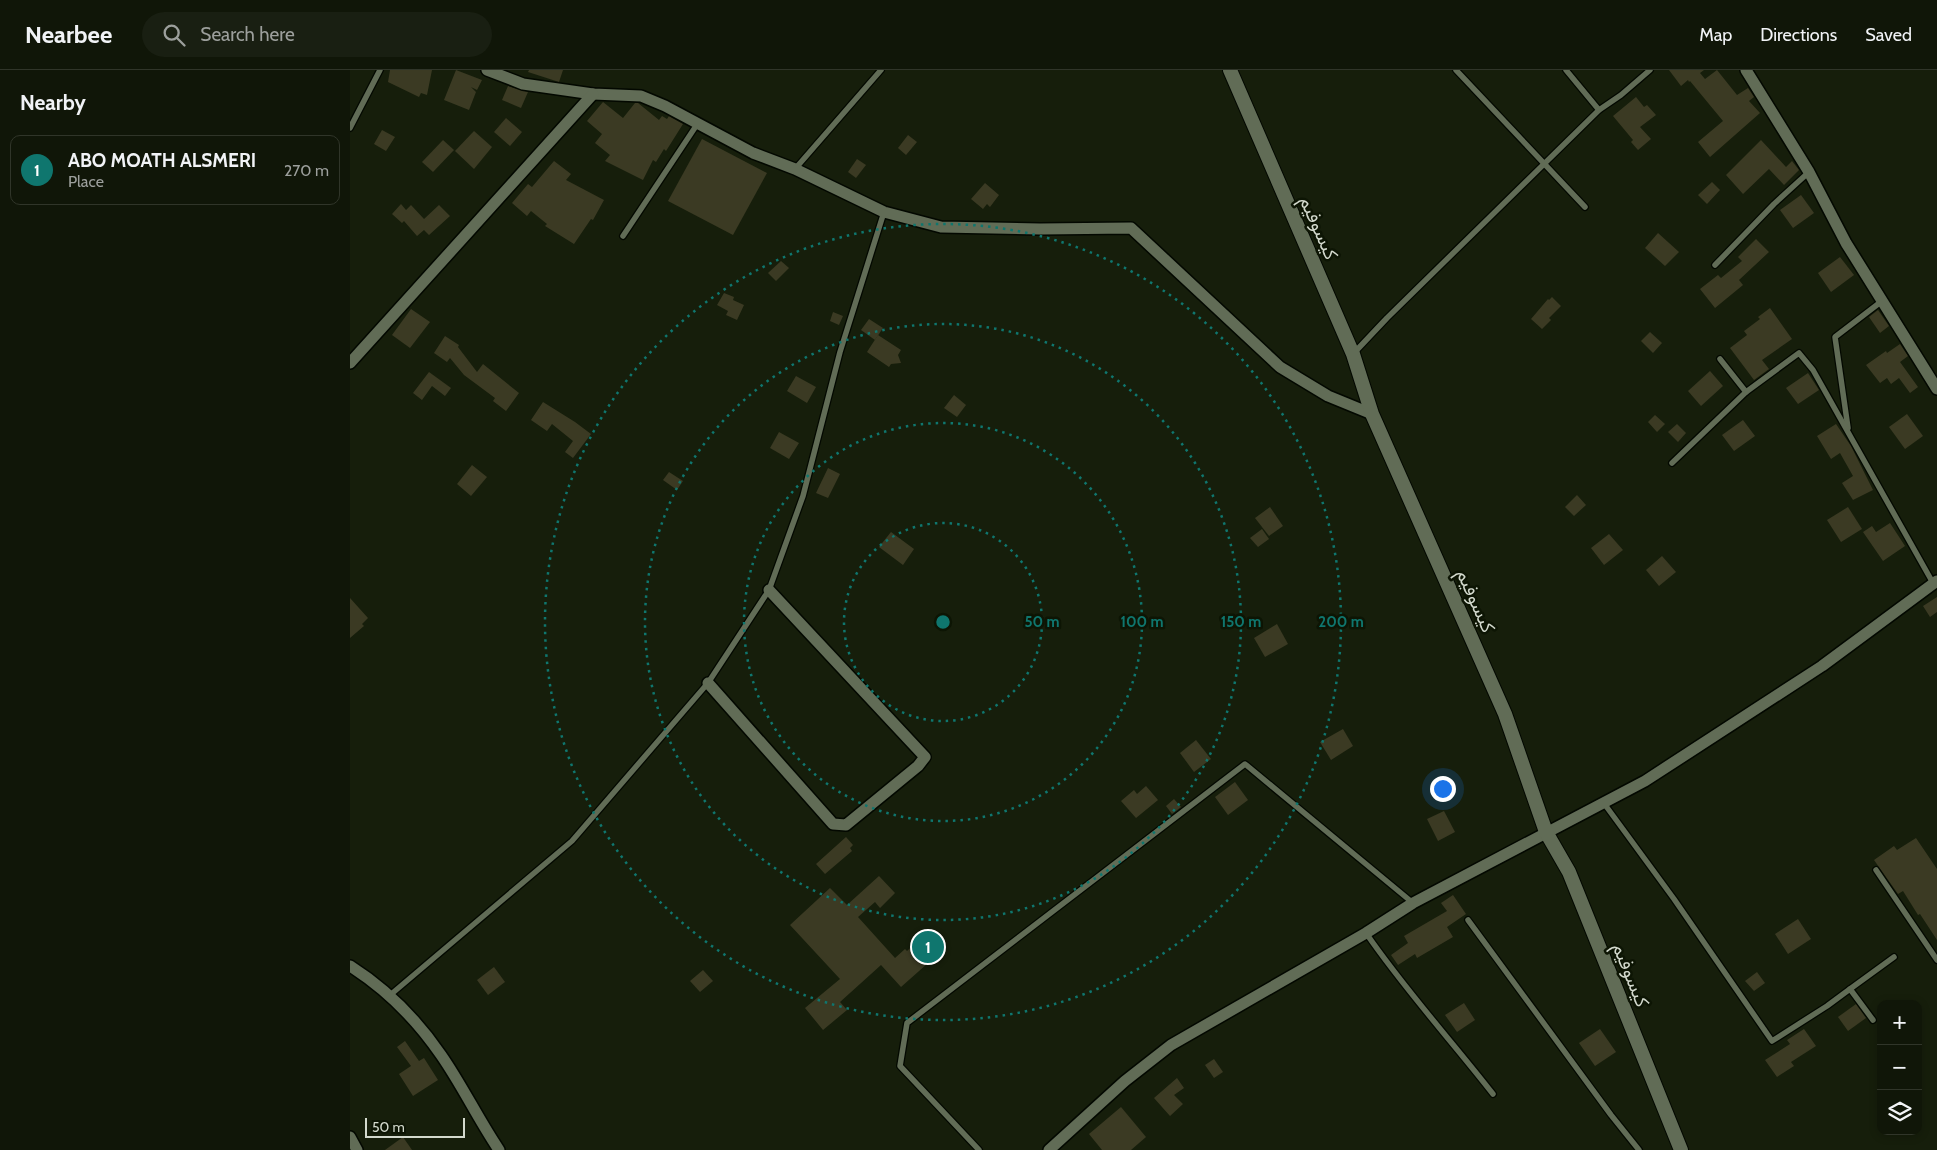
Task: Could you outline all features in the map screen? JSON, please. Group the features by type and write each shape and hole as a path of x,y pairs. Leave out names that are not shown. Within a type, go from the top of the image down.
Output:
{"street":[{"path":"487,70 522,84 593,94 641,96 698,123 753,153 795,169 884,212 942,226 1040,230 1131,228 1280,367 1328,396 1372,414"},
{"name":"كيسوفيم","path":"1230,70 1353,354 1372,414 1505,714 1546,832 1569,872 1681,1150"},
{"path":"1746,70 1809,172 1846,243 1937,389"},
{"path":"350,363 593,94"},
{"path":"1048,1150 1125,1081 1171,1045 1366,933 1413,903 1530,843 1546,832 1653,775 1814,671 1935,582"},
{"path":"708,683 833,824 846,826 918,766 925,757 769,590"},
{"path":"350,966 389,996 417,1024 441,1056 500,1150"},
{"path":"350,1137 358,1150"}],"lane":[{"path":"350,128 380,70"},
{"path":"795,169 881,70"},
{"path":"1456,70 1585,207"},
{"path":"1566,70 1599,110"},
{"path":"1353,354 1387,318 1599,110 1621,96 1650,70"},
{"path":"623,236 698,123"},
{"path":"1715,265 1774,204 1809,172"},
{"path":"389,996 572,841 708,683 769,590 803,496 840,352 884,212"},
{"path":"1849,432 1835,337 1882,301"},
{"path":"1672,463 1746,392 1799,353 1813,370 1935,582"},
{"path":"1720,359 1746,392"},
{"path":"979,1150 900,1066 907,1023 1245,764 1413,903"},
{"path":"1603,802 1674,899 1772,1041 1827,1006 1894,957"},
{"path":"1876,870 1937,960"},
{"path":"1468,920 1639,1150"},
{"path":"1366,933 1392,970 1452,1041 1493,1094"},
{"path":"1850,989 1873,1020"}],"building":[{"path":"390,70 432,70 427,95 421,93 419,97 388,82"},
{"path":"456,70 482,80 477,90 471,87 476,92 469,110 444,100"},
{"path":"529,70 563,70 559,82 528,72"},
{"path":"1669,70 1704,70 1700,73 1705,79 1717,70 1737,95 1748,88 1754,97 1749,101 1760,113 1710,157 1698,142 1723,121 1690,81 1688,80 1681,86"},
{"path":"508,86 528,92 521,108 502,100"},
{"path":"1636,97 1644,107 1647,105 1656,115 1640,127 1651,139 1638,150 1631,142 1633,140 1613,116"},
{"path":"603,102 623,118 635,103 638,103 659,120 662,116 667,119 669,116 683,124 666,151 664,149 656,162 653,160 643,180 605,161 610,155 595,143 602,134 587,121"},
{"path":"506,118 522,132 510,146 494,132"},
{"path":"382,130 395,137 386,151 374,144"},
{"path":"474,131 492,147 474,169 455,151"},
{"path":"908,135 917,142 906,155 898,148"},
{"path":"702,139 767,173 733,235 668,201"},
{"path":"443,140 454,150 433,172 422,162"},
{"path":"1761,140 1786,167 1792,161 1799,170 1784,185 1769,169 1743,194 1726,175"},
{"path":"857,159 866,165 856,178 848,172"},
{"path":"554,161 571,174 566,180 604,200 593,220 591,219 574,244 545,226 547,224 531,211 527,216 512,203 528,184 532,187"},
{"path":"1712,182 1720,190 1707,204 1698,195"},
{"path":"985,183 999,195 990,207 987,204 983,209 971,199"},
{"path":"1801,195 1814,213 1793,228 1780,210"},
{"path":"401,204 406,210 411,205 424,219 439,205 450,216 429,235 424,230 417,236 404,221 402,223 392,214"},
{"path":"1658,233 1679,252 1665,266 1645,248"},
{"path":"1756,239 1769,252 1739,280 1743,285 1715,308 1700,289 1718,275 1721,278 1742,261 1738,257"},
{"path":"1840,257 1854,275 1831,292 1818,273"},
{"path":"781,261 789,268 776,281 768,273"},
{"path":"724,293 734,297 733,300 744,305 737,320 726,315 728,311 717,305"},
{"path":"1552,297 1561,306 1549,318 1551,320 1542,329 1531,319 1548,299"},
{"path":"1770,308 1792,339 1762,360 1769,369 1754,380 1730,348 1747,335 1744,331 1760,319 1758,317"},
{"path":"411,309 430,322 410,348 392,335"},
{"path":"1878,310 1889,326 1880,333 1869,317"},
{"path":"833,312 843,316 839,325 830,321"},
{"path":"869,319 883,328 875,340 861,330"},
{"path":"1650,332 1662,343 1653,353 1641,341"},
{"path":"878,335 901,350 898,355 901,363 891,364 889,367 867,352"},
{"path":"445,336 459,345 458,347 477,372 483,364 519,393 506,411 493,401 495,398 464,375 450,358 447,362 434,353"},
{"path":"1900,344 1908,356 1900,362 1918,387 1910,393 1899,378 1891,384 1887,378 1880,383 1866,365"},
{"path":"1710,371 1723,386 1701,406 1688,391"},
{"path":"429,372 451,388 445,396 432,386 422,400 413,393"},
{"path":"1808,373 1819,390 1798,404 1786,388"},
{"path":"796,376 816,387 807,403 787,391"},
{"path":"954,395 966,405 957,417 944,408"},
{"path":"543,402 591,434 573,458 565,452 573,441 552,424 547,431 531,420"},
{"path":"1907,414 1923,436 1905,449 1889,427"},
{"path":"1655,415 1665,424 1657,432 1648,422"},
{"path":"1743,420 1755,436 1734,451 1722,435"},
{"path":"1677,424 1686,433 1678,442 1668,432"},
{"path":"1836,424 1851,446 1873,490 1853,500 1842,483 1853,476 1840,453 1831,459 1817,436"},
{"path":"779,432 799,443 789,459 770,448"},
{"path":"472,465 487,477 471,496 457,484"},
{"path":"828,468 840,474 828,498 816,493"},
{"path":"669,472 683,481 677,490 663,480"},
{"path":"1577,495 1586,505 1574,516 1565,507"},
{"path":"1270,507 1283,526 1269,536 1255,518"},
{"path":"1848,507 1862,529 1841,542 1827,520"},
{"path":"1890,523 1905,546 1883,561 1863,532 1872,526 1876,532"},
{"path":"1262,529 1269,539 1258,547 1250,538"},
{"path":"891,532 914,549 903,565 879,547"},
{"path":"1609,534 1623,550 1604,565 1591,548"},
{"path":"1662,556 1676,572 1659,586 1646,570"},
{"path":"1937,597 1937,612 1930,617 1923,606"},
{"path":"350,598 368,618 362,624 364,626 350,638"},
{"path":"1277,624 1288,644 1265,657 1254,638"},
{"path":"1343,729 1353,746 1331,760 1320,742"},
{"path":"1196,740 1211,759 1194,772 1180,753"},
{"path":"1235,782 1248,800 1228,815 1215,797"},
{"path":"1146,786 1158,800 1136,818 1121,801 1134,790 1137,794"},
{"path":"1174,799 1181,807 1172,814 1166,806"},
{"path":"1444,811 1455,832 1438,841 1427,819"},
{"path":"846,837 853,845 850,848 852,851 825,874 816,864"},
{"path":"1916,838 1937,869 1937,940 1903,891 1898,894 1874,860 1894,846 1897,850"},
{"path":"879,876 895,893 880,908 875,902 858,917 895,958 905,949 907,951 929,930 945,948 901,987 881,965 840,1002 847,1010 823,1030 805,1008 840,979 790,925 830,888 847,905"},
{"path":"1453,895 1466,914 1447,927 1453,937 1417,958 1415,954 1398,965 1391,955 1408,943 1404,936 1447,911 1441,903"},
{"path":"1798,919 1811,939 1788,954 1775,934"},
{"path":"494,967 505,982 488,995 477,980"},
{"path":"703,970 713,981 700,992 690,981"},
{"path":"1757,972 1765,983 1754,991 1745,981"},
{"path":"1464,1003 1475,1020 1457,1032 1445,1015"},
{"path":"1856,1004 1866,1018 1848,1031 1838,1017"},
{"path":"1600,1029 1616,1052 1595,1066 1579,1043"},
{"path":"1804,1029 1816,1046 1791,1062 1794,1066 1777,1077 1765,1060 1790,1044 1787,1040"},
{"path":"405,1041 419,1061 424,1058 438,1080 413,1096 399,1074 411,1066 397,1047"},
{"path":"1214,1059 1223,1072 1214,1078 1205,1065"},
{"path":"1177,1078 1184,1088 1174,1095 1183,1104 1170,1116 1154,1098"},
{"path":"1121,1107 1146,1137 1131,1150 1102,1150 1089,1134"},
{"path":"403,1137 412,1150 385,1150"}],"place":[{"name":"ABO MOATH ALSMERI","path":"928,947"}]}
